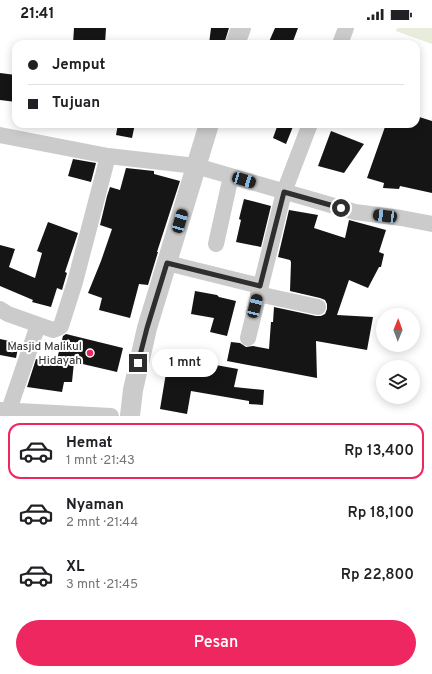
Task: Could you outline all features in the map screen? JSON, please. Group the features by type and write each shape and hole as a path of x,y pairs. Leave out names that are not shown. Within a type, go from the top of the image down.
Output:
{"street":[{"path":"236,40 241,28"},
{"path":"342,40 346,28"},
{"path":"130,416 138,363 147,328 208,128"},
{"path":"248,338 284,192 308,128"},
{"path":"0,135 108,156 196,166 355,212 432,224"},
{"path":"0,309 8,314 53,330 61,326 76,282 108,156"},
{"path":"216,244 231,176"},
{"path":"167,263 318,307"},
{"path":"38,325 5,410 111,416"}],"green space":[{"path":"397,28 432,28 432,44 396,31"}],"building":[{"path":"74,28 106,28 105,40 73,40"},
{"path":"211,28 229,28 225,40 210,40"},
{"path":"275,28 298,28 294,40 270,40"},
{"path":"0,73 12,74 12,102 0,100"},
{"path":"420,117 432,121 432,193 400,186 399,189 383,188 384,183 367,178 385,128 420,128"},
{"path":"117,128 134,128 132,138 116,135"},
{"path":"277,128 292,128 286,144 273,138"},
{"path":"331,131 364,144 344,173 318,166"},
{"path":"73,159 96,163 91,182 68,176"},
{"path":"126,168 154,171 154,174 180,181 148,285 139,284 130,318 99,310 102,298 88,293 112,229 100,225 107,196 110,187 120,190"},
{"path":"244,199 271,206 261,247 236,242 241,220 239,219"},
{"path":"289,210 318,215 314,228 345,238 349,220 386,230 379,252 384,254 381,267 379,267 368,288 349,280 337,315 373,317 367,350 316,341 317,378 227,361 231,342 240,343 246,347 253,346 269,349 271,322 273,322 274,307 316,316 325,314 327,304 325,300 290,291 291,262 290,260 278,257"},
{"path":"48,222 78,233 65,272 67,273 62,290 57,288 51,307 32,302 33,300 0,286 0,245 15,249 9,267 35,278 42,253 37,251"},
{"path":"195,291 217,295 219,297 236,301 227,336 210,332 214,318 191,314"},
{"path":"66,334 123,348 117,372 74,362 72,382 64,382 62,392 27,387 36,359 56,363 63,336"},
{"path":"0,339 19,343 16,358 0,355"},
{"path":"167,351 200,359 199,362 238,369 234,387 264,390 263,405 249,404 249,401 191,391 187,414 160,409 166,373 161,372"}],"place":[{"name":"Masjid Malikul Hidayah","path":"90,353"}],"route":[{"path":"138,363 167,263 260,286 284,192 341,208"}]}
